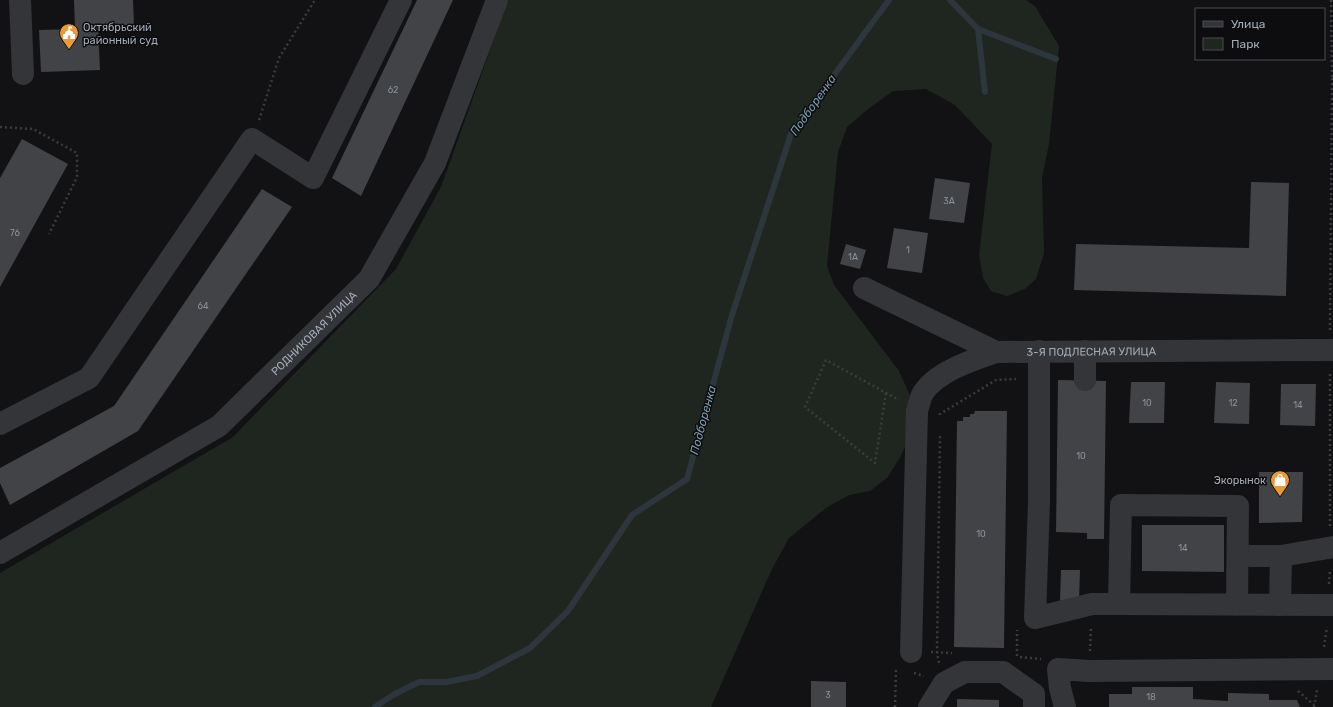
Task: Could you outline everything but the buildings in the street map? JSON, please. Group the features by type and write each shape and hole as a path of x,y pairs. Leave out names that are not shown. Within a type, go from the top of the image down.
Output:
{"street":[{"path":"20,0 23,74"},
{"path":"0,424 89,378 252,139 313,178 401,0"},
{"name":"РОДНИКОВАЯ УЛИЦА","path":"0,553 219,426 369,279 435,163 497,0"},
{"name":"3-Я ПОДЛЕСНАЯ УЛИЦА","path":"864,288 996,352 1331,350"},
{"path":"1039,351 1039,502 1035,618 1092,604 1331,605"},
{"path":"1084,380 1085,351"},
{"path":"907,664 917,410 923,393 938,378 958,366 996,352"},
{"path":"1119,604 1121,505 1238,506 1237,605"},
{"path":"1251,556 1281,556 1331,547"},
{"path":"1280,605 1281,556"},
{"path":"1065,707 1060,688 1058,669 1089,671 1327,668"},
{"path":"929,707 944,682 965,672 1003,672 1034,694 1034,707"}],"path":[{"path":"252,139 279,58 315,0"},
{"path":"1327,668 1331,605 1331,0"},
{"path":"0,127 33,129 77,153 77,177 49,234"},
{"path":"886,393 875,463 805,407 826,360 917,410"},
{"path":"940,422 940,414 996,380 1016,379"},
{"path":"940,430 936,653 944,682"},
{"path":"1089,671 1092,604"},
{"path":"895,707 895,667 907,664 944,682"}],"green space":[{"path":"508,0 1026,0 1035,6 1059,46 1049,144 1042,178 1044,253 1036,279 1025,289 1007,296 991,291 983,278 979,255 992,144 955,105 926,89 893,91 868,109 847,127 838,152 827,266 834,285 899,371 911,398 915,423 901,456 887,478 870,491 849,495 826,508 789,538 772,569 711,707 0,707 0,573 233,437 396,269 441,187"}],"waterway":[{"name":"Подборенка","path":"375,707 393,695 419,682 446,682 477,676 530,648 568,611 632,515 687,479 732,315 791,134 889,0"},
{"path":"950,0 978,29 1056,59"},
{"path":"978,29 985,92"}],"place":[{"name":"Октябрьский районный суд","path":"69,50"},
{"name":"Экорынок","path":"1280,497"}]}
